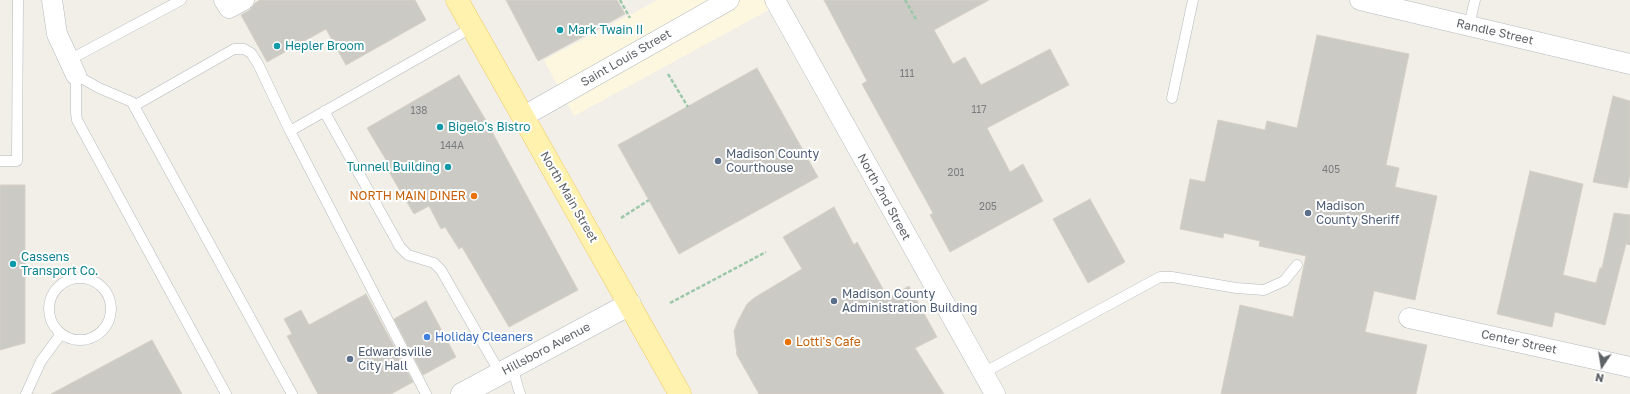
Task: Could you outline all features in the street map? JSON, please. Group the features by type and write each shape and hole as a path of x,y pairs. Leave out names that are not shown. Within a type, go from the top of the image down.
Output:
{"main road":[{"name":"North Main Street","path":"457,0 680,394"}],"street":[{"path":"224,0 229,8 244,0"},
{"name":"Saint Louis Street","path":"524,116 729,0"},
{"name":"North 2nd Street","path":"775,0 995,394"},
{"name":"Randle Street","path":"1360,0 1630,64"},
{"path":"54,1 57,34 72,67"},
{"name":"Hillsboro Avenue","path":"462,394 630,304"},
{"name":"Center Street","path":"1409,318 1630,367"}],"lane":[{"path":"0,161 17,161 18,0"},
{"path":"72,67 180,0"},
{"path":"1172,98 1192,0"},
{"path":"1469,25 1475,0"},
{"path":"290,131 473,28"},
{"path":"134,106 234,49 244,49 251,53 258,64 290,131 426,394"},
{"path":"72,67 99,88 132,102 292,394"},
{"path":"72,67 77,120 226,394"},
{"path":"324,111 400,247 408,255 434,263 441,270 520,394"},
{"path":"983,373 1160,277 1172,277 1236,288 1264,290 1284,281 1297,265"},
{"path":"82,278 92,280 107,294 110,304 110,314 107,324 100,332 91,338 81,340 61,334 54,327 49,313 50,298 62,283 72,279 82,278"},
{"path":"26,394 41,361 61,334"}],"path":[{"path":"620,0 630,18"},
{"path":"905,0 917,21"},
{"path":"668,74 688,107"},
{"path":"621,218 649,200"},
{"path":"670,304 766,252"}],"shaded area":[{"path":"658,0 787,0 574,116 544,60"}],"building":[{"path":"260,0 415,0 426,20 346,65 326,29 267,62 241,15 250,10 255,3"},
{"name":"Mark Twain II","path":"506,0 617,0 625,14 538,61"},
{"path":"824,0 989,0 934,30 953,64 965,57 981,85 1050,49 1069,85 987,128 1010,172 1023,164 1043,201 950,252 930,215 933,213 862,84 867,81"},
{"name":"Madison County Sheriff","path":"1317,35 1409,54 1386,165 1399,168 1395,187 1437,196 1415,300 1374,291 1365,332 1427,345 1416,394 1221,394 1240,305 1293,317 1306,256 1259,246 1260,241 1224,233 1223,238 1180,229 1190,179 1205,182 1218,120 1265,130 1267,121 1297,128"},
{"name":"Madison County Courthouse","path":"757,68 818,177 679,254 618,145"},
{"path":"459,75 484,117 578,290 509,327 462,247 459,249 445,227 441,229 429,206 414,214 389,172 392,170 367,128"},
{"path":"1613,96 1630,101 1630,175 1627,188 1593,182"},
{"path":"1530,171 1583,184 1563,275 1596,283 1600,268 1602,268 1614,213 1630,215 1630,245 1626,244 1605,325 1555,312 1552,327 1497,314"},
{"name":"Cassens Transport Co.","path":"0,185 25,185 25,343 0,350"},
{"path":"1090,199 1125,262 1088,283 1053,219"},
{"name":"Madison County Administration Building","path":"834,207 854,245 857,242 888,298 909,286 937,337 915,348 944,394 759,394 737,355 734,331 738,321 747,304 754,298 802,269 783,237"},
{"name":"Edwardsville City Hall","path":"366,294 413,382 391,394 318,394 287,336 292,334 284,319 301,310 309,325"},
{"name":"Holiday Cleaners","path":"426,301 456,357 423,375 394,319"},
{"path":"152,340 182,394 51,394"}],"place":[{"name":"Mark Twain II","path":"560,30"},
{"name":"Hepler Broom","path":"277,46"},
{"name":"Bigelo's Bistro","path":"440,127"},
{"name":"Madison County Courthouse","path":"718,161"},
{"name":"Tunnell Building","path":"448,167"},
{"name":"NORTH MAIN DINER","path":"474,196"},
{"name":"Madison County Sheriff","path":"1308,213"},
{"name":"Cassens Transport Co.","path":"13,264"},
{"name":"Madison County Administration Building","path":"834,301"},
{"name":"Holiday Cleaners","path":"427,337"},
{"name":"Lotti's Cafe","path":"788,342"},
{"name":"Edwardsville City Hall","path":"350,359"}]}
